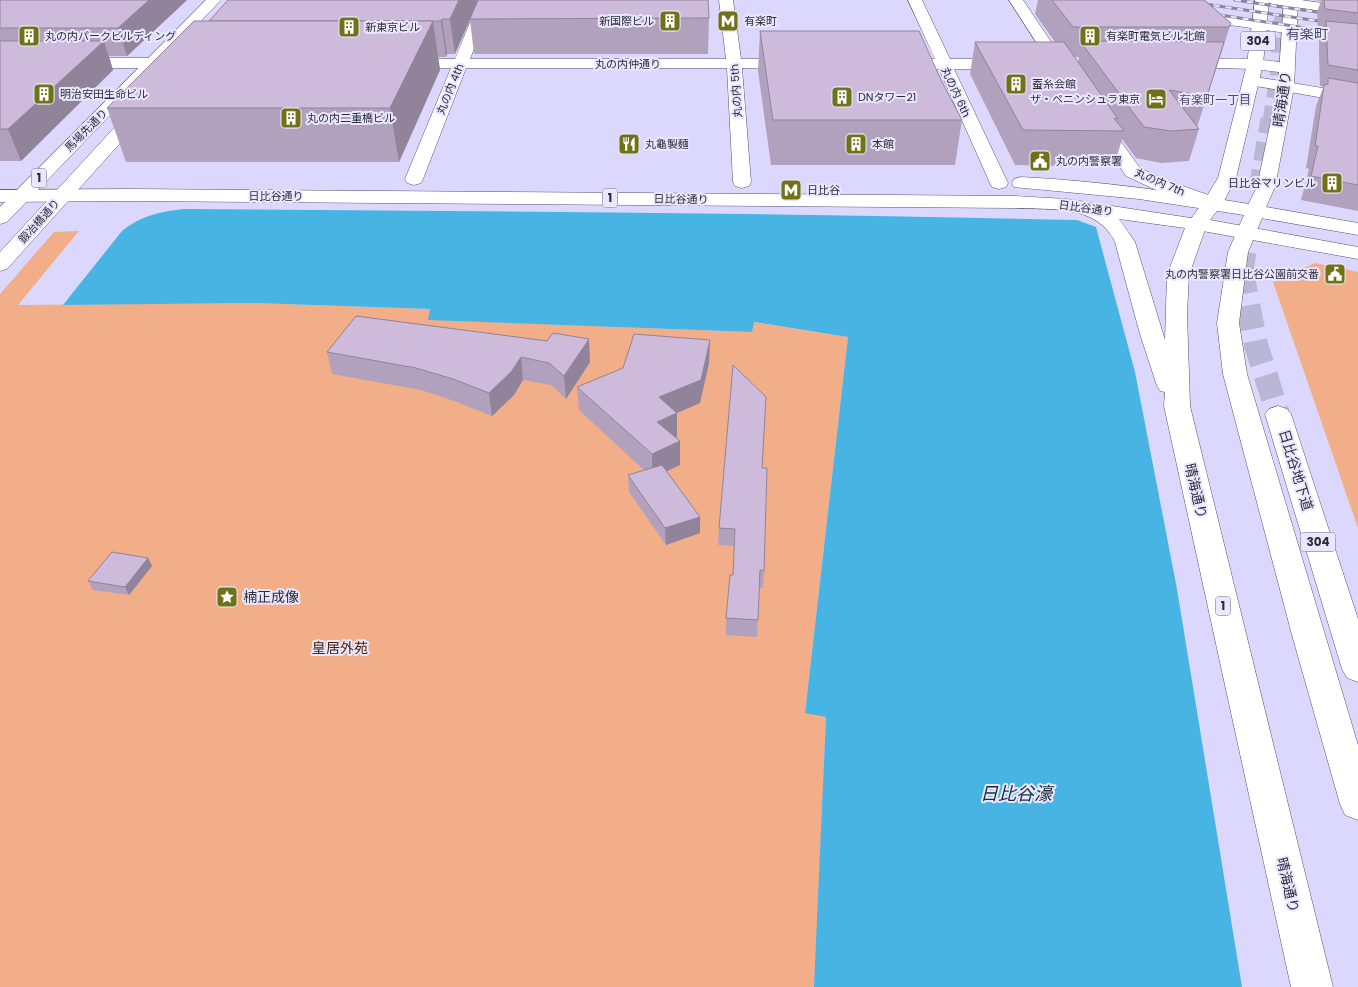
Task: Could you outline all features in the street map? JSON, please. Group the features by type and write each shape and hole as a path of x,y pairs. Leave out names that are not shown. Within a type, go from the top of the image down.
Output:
{"main road":[{"name":"馬場先通り","path":"21,196 214,0"},
{"name":"丸の内 4th","path":"414,179 486,0"},
{"name":"丸の内 5th","path":"726,0 734,64 742,182"},
{"name":"丸の内 6th","path":"915,0 999,183"},
{"path":"1016,0 1074,87"},
{"name":"晴海通り","path":"1262,0 1253,72 1227,178 1205,214 1178,275 1176,313 1177,406 1312,987"},
{"path":"1272,0 1358,12"},
{"name":"晴海通り","path":"1290,1 1286,87 1266,187 1238,252 1228,323 1235,374 1308,635 1358,804"},
{"path":"1182,15 1358,39"},
{"path":"0,63 152,63 192,60 167,80"},
{"name":"丸の内仲通り","path":"386,64 812,64"},
{"path":"882,64 1019,64"},
{"path":"1039,64 1078,64"},
{"path":"1168,64 1253,72 1287,68"},
{"path":"1253,72 1286,87 1358,99"},
{"name":"馬場先通り","path":"78,178 155,94"},
{"name":"丸の内 7th","path":"1090,111 1133,172 1161,185 1205,214"},
{"name":"1","path":"13,178 182,178"},
{"name":"鍛冶橋通り","path":"0,265 78,178"},
{"path":"394,179 434,179"},
{"name":"日比谷通り","path":"662,182 791,182"},
{"name":"日比谷通り","path":"979,183 1116,189 1205,214 1250,222 1358,253"},
{"name":"日比谷通り","path":"0,196 994,202 1205,214"},
{"path":"0,218 21,196"},
{"name":"1","path":"1066,205 1104,216 1121,232 1151,334 1177,406"},
{"name":"日比谷通り","path":"1250,222 1358,229"},
{"name":"日比谷地下道","path":"1278,414 1358,669"}],"green space":[{"name":"皇居外苑","path":"79,231 18,305 251,303 430,309 429,317 462,321 752,332 753,322 848,337 805,712 826,717 815,987 0,987 0,294 54,232"},
{"path":"1315,263 1358,272 1358,528 1273,282"}],"water":[{"name":"日比谷濠","path":"184,209 631,213 1077,220 1096,227 1135,372 1177,589 1242,987 814,987 826,717 805,713 848,337 754,322 752,332 428,320 430,309 251,303 63,305 122,231 151,215"}],"building":[{"path":"0,0 149,0 118,28 0,28"},
{"path":"228,0 459,0 450,19 442,19 441,21 209,21"},
{"path":"478,0 708,0 709,18 470,19"},
{"path":"1052,0 1204,0 1231,23 1229,27 1073,27"},
{"path":"1324,0 1358,0 1358,13 1325,9"},
{"path":"194,21 433,21 390,108 107,108"},
{"path":"1326,21 1358,24 1358,70 1328,65"},
{"path":"760,31 919,31 941,80 962,120 773,120"},
{"path":"0,41 104,41 8,129 0,129"},
{"path":"1082,41 1224,42 1207,96 1169,90 1199,129 1171,131 1144,127 1083,45 1085,45"},
{"path":"975,42 1064,42 1118,119 1114,118 1124,131 1023,130"},
{"path":"1328,78 1358,83 1358,185 1311,176 1318,146 1315,146 1324,85 1328,84"},
{"path":"356,316 547,341 553,333 589,339 564,376 549,363 521,357 511,372 489,393 453,379 416,368 327,352"},
{"path":"634,334 710,340 701,380 659,397 677,413 657,422 680,441 652,454 577,387 623,368"},
{"path":"733,365 766,397 762,468 767,468 764,571 760,570 758,620 726,618 730,575 733,575 735,529 719,528"},
{"path":"662,465 700,517 665,528 628,475"},
{"path":"112,552 148,558 125,587 88,581"}],"tunnel":[{"path":"1270,121 1277,77 1280,27 1286,0"},
{"path":"1258,189 1270,119"},
{"path":"1244,271 1248,246"},
{"path":"1244,270 1243,278 1256,345 1278,414"}],"railway":[{"path":"1178,0 1358,27"},
{"path":"1235,0 1358,18"},
{"path":"1207,13 1358,36"}],"place":[{"name":"新国際ビル","path":"670,21"},
{"name":"有楽町","path":"728,21"},
{"name":"新東京ビル","path":"349,27"},
{"name":"丸の内パークビルディング","path":"29,36"},
{"name":"有楽町電気ビル北館","path":"1090,36"},
{"name":"蚕糸会館","path":"1016,84"},
{"name":"明治安田生命ビル","path":"44,94"},
{"name":"DNタワー21","path":"842,97"},
{"name":"ザ・ペニンシュラ東京","path":"1156,99"},
{"name":"丸の内二重橋ビル","path":"291,118"},
{"name":"丸龜製麵","path":"629,144"},
{"name":"本館","path":"856,144"},
{"name":"丸の内警察署","path":"1040,161"},
{"name":"日比谷マリンビル","path":"1332,183"},
{"name":"日比谷","path":"791,190"},
{"name":"丸の内警察署日比谷公園前交番","path":"1335,274"},
{"name":"楠正成像","path":"227,597"}],"district":[{"name":"有楽町","path":"1307,34"},
{"name":"有楽町一丁目","path":"1215,100"}]}
